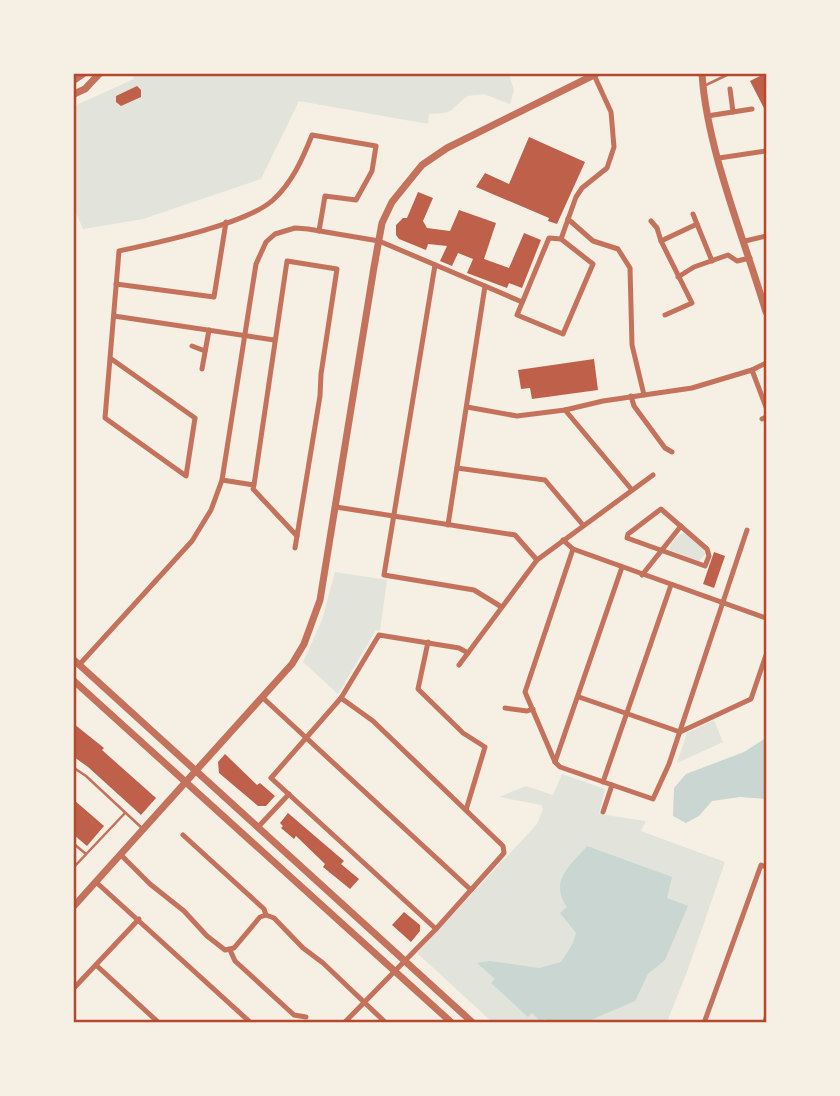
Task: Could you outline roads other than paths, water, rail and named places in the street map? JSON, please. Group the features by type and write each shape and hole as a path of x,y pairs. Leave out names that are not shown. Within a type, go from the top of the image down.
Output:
{"street":[{"path":"74,80 83,74"},
{"path":"74,94 85,89 99,74"},
{"path":"74,906 292,664 304,644 320,600 382,223 392,202 422,165 447,148 595,74 611,112 614,147 607,167 582,188 561,239"},
{"path":"702,74 707,116 766,312"},
{"path":"730,89 733,112"},
{"path":"707,116 752,109"},
{"path":"110,358 195,418 186,476 104,418 119,251 178,237 256,211 272,201 286,186 312,135 376,146 372,171 356,200 325,196 319,230"},
{"path":"719,158 766,151"},
{"path":"693,215 712,261"},
{"path":"568,219 593,241 618,248 630,268 631,335 644,395"},
{"path":"651,221 657,228 696,312"},
{"path":"117,284 214,297 226,222"},
{"path":"661,241 697,224"},
{"path":"473,1023 76,662 191,541 211,510 222,480 256,264 266,242 275,234 295,228 379,241 522,302"},
{"path":"745,241 766,236"},
{"path":"549,238 561,239 593,264 564,334 517,315 549,238"},
{"path":"678,276 694,267 728,255 737,261 750,258"},
{"path":"295,548 297,536 320,397 320,374 337,269 287,261 253,489 297,536"},
{"path":"435,265 384,575 474,590 500,606"},
{"path":"448,525 485,286"},
{"path":"670,302 674,311"},
{"path":"665,315 692,303"},
{"path":"114,316 274,340"},
{"path":"202,369 209,330"},
{"path":"192,346 205,351"},
{"path":"467,407 517,416 565,411 631,396 692,388 766,363"},
{"path":"751,370 766,407"},
{"path":"631,396 634,406 660,441 672,452"},
{"path":"565,411 632,490"},
{"path":"652,447 660,441"},
{"path":"457,468 545,480 583,525"},
{"path":"458,665 537,559 653,475"},
{"path":"222,480 254,485"},
{"path":"336,507 515,535 537,559"},
{"path":"661,509 708,549 709,556 705,565 662,550 627,538 628,534 661,509"},
{"path":"642,575 681,526"},
{"path":"573,549 526,692 555,762 560,767 653,799 669,764 747,530"},
{"path":"563,540 573,549 766,618"},
{"path":"555,762 622,567"},
{"path":"603,782 671,585"},
{"path":"436,929 271,778 341,698 379,635 459,648 468,653"},
{"path":"428,642 418,690 463,733 485,747 466,810"},
{"path":"579,697 680,732 751,699 766,657"},
{"path":"74,681 452,1023"},
{"path":"262,698 471,890"},
{"path":"341,698 373,721 503,846 504,853 436,929 344,1023"},
{"path":"505,708 527,711 533,709"},
{"path":"603,812 612,785"},
{"path":"259,827 289,794"},
{"path":"183,835 264,909 266,915"},
{"path":"121,855 225,950 230,950 241,942 260,917 266,915 274,918 386,1023"},
{"path":"704,1023 761,865 766,867"},
{"path":"96,881 251,1023"},
{"path":"74,988 139,919"},
{"path":"230,950 234,961 294,1015 306,1017"},
{"path":"96,965 159,1023"}],"lane":[{"path":"703,86 729,74"},
{"path":"74,768 143,829"},
{"path":"74,867 125,813"},
{"path":"74,844 86,854"}]}
